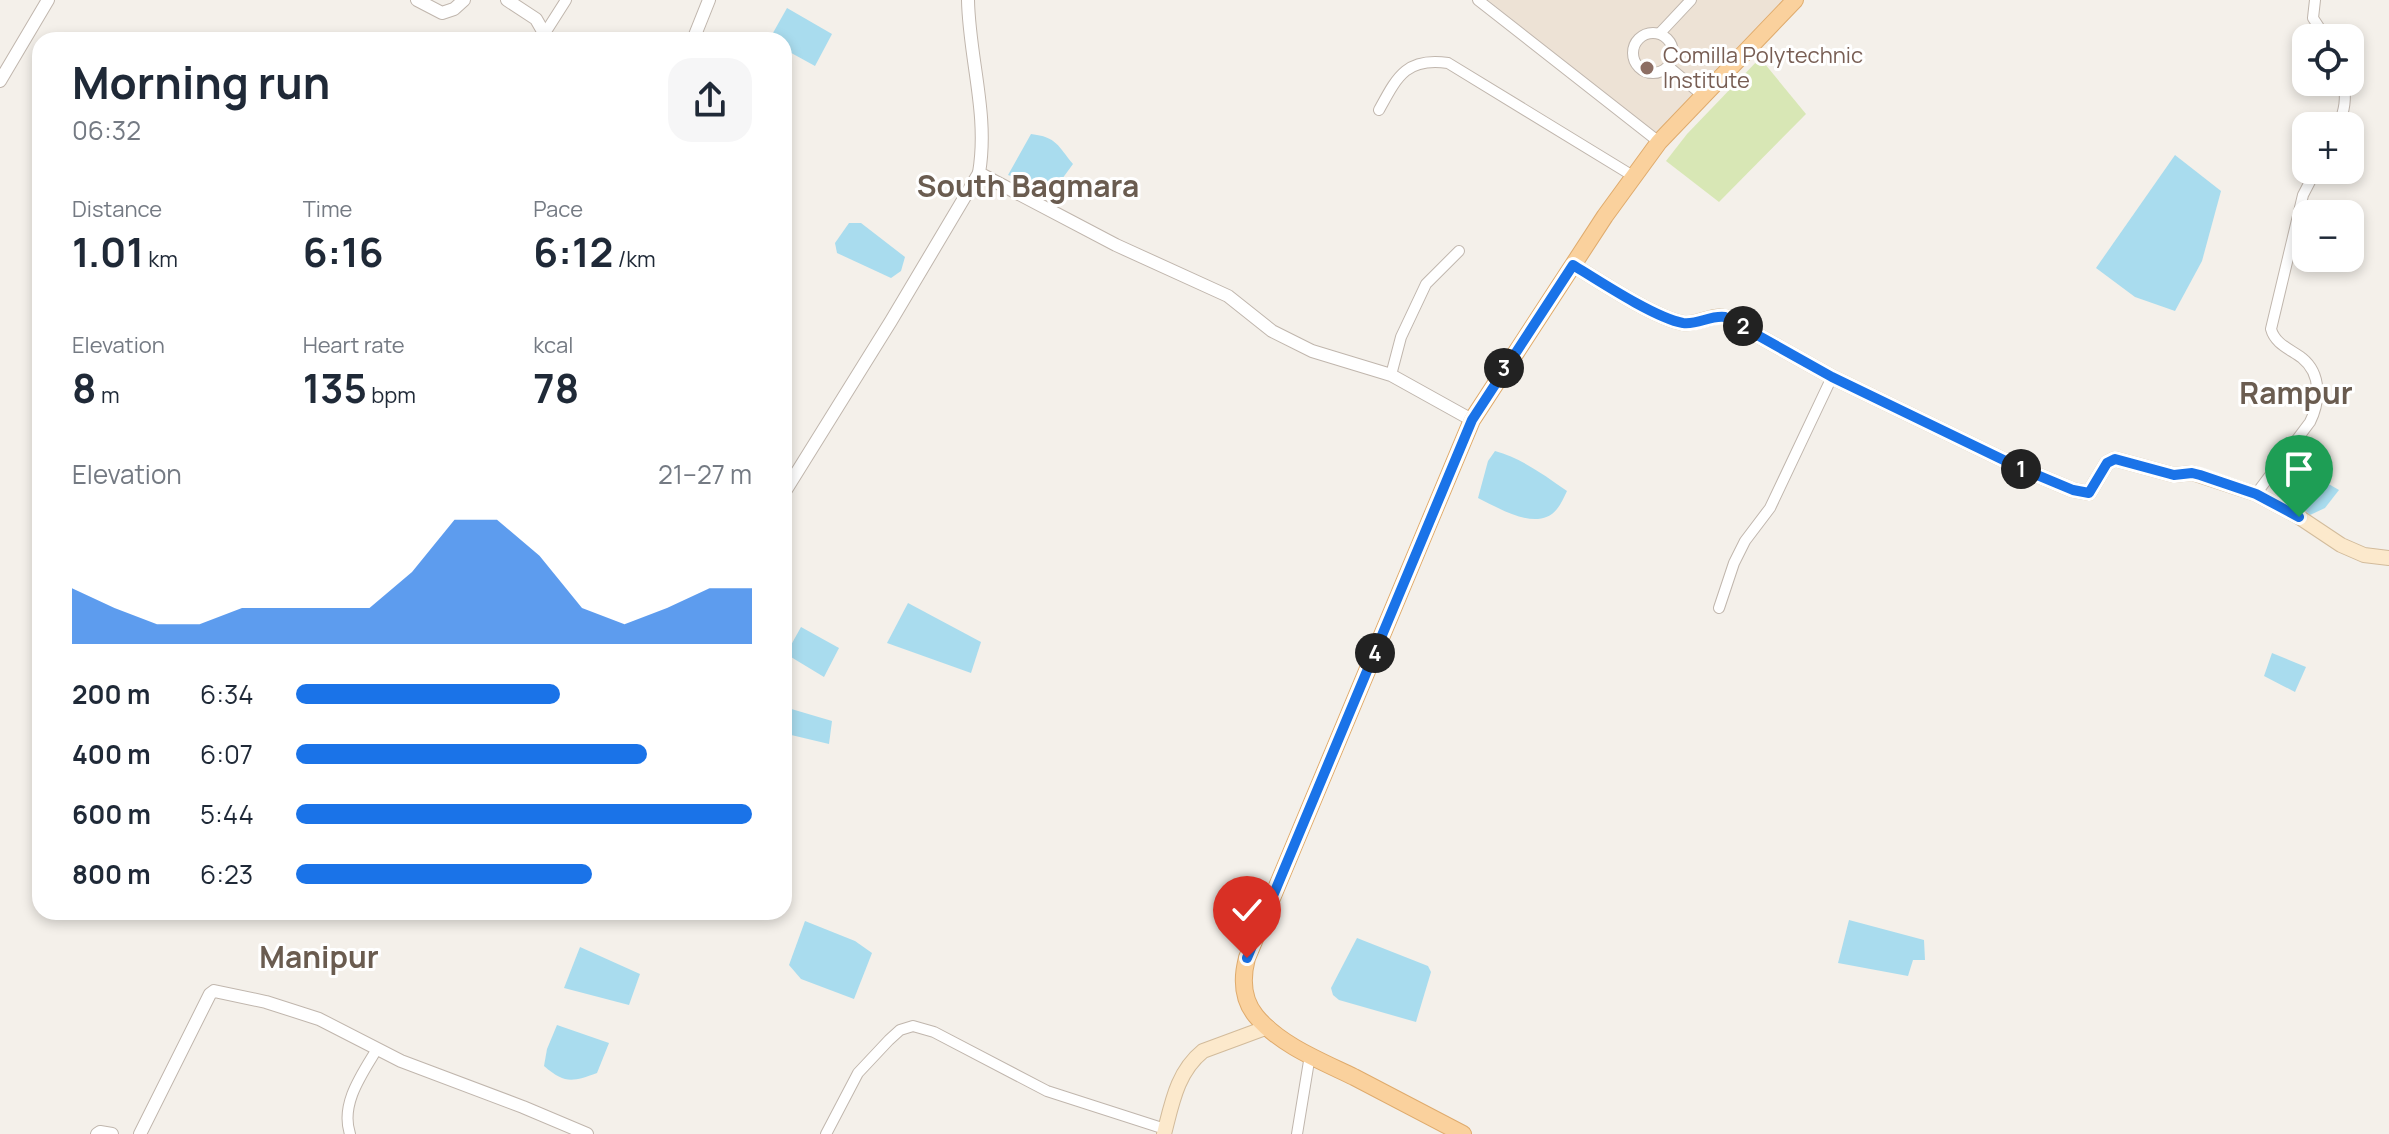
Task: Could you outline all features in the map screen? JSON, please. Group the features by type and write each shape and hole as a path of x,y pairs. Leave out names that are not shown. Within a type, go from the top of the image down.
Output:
{"main road":[{"path":"1463,1134 1310,1055 1268,1027 1254,1014 1244,990 1247,958 1472,420 1573,265 1659,142 1795,0"},
{"path":"1573,265 1620,294 1680,322 1698,323 1715,316 1725,317 1832,377 2018,467 2081,493 2089,493 2093,489 2110,460 2119,459 2174,475 2192,473 2256,494 2299,517 2341,545 2364,555 2389,558"},
{"path":"1165,1132 1179,1081 1194,1058 1203,1051 1268,1027"}],"street":[{"path":"0,81 48,0"},
{"path":"417,0 442,13 454,9 464,0"},
{"path":"507,0 536,19 544,32"},
{"path":"548,32 566,0"},
{"path":"696,32 709,0"},
{"path":"792,480 979,173 983,125 968,0"},
{"path":"1478,0 1659,142"},
{"path":"1660,33 1691,0"},
{"path":"2315,0 2313,18 2317,24"},
{"path":"1649,33 1660,33 1674,51 1669,67 1656,74 1645,72 1637,65 1632,53 1636,41 1649,33"},
{"path":"1379,110 1394,83 1407,69 1427,60 1448,63 1633,176"},
{"path":"1669,67 1702,95"},
{"path":"979,173 1116,245 1228,296 1272,331 1312,351 1391,375 1472,420"},
{"path":"2256,494 2310,422 2319,396 2306,361 2278,341 2271,329 2303,195 2309,184"},
{"path":"1391,375 1401,337 1426,284 1459,251"},
{"path":"1719,608 1734,563 1745,541 1770,508 1832,377"},
{"path":"140,1134 212,992 266,1002 319,1019 419,1069 587,1134"},
{"path":"826,1134 858,1073 900,1030 913,1026 934,1032 1047,1091 1165,1132"},
{"path":"350,1134 346,1120 348,1107 377,1049"},
{"path":"1297,1134 1310,1055"},
{"path":"97,1134 112,1134"}],"shaded area":[{"name":"Comilla Polytechnic Institute","path":"1488,0 1788,0 1656,137"}],"green space":[{"path":"1760,58 1806,114 1719,202 1666,161 1687,134"}],"water":[{"path":"787,8 832,34 815,66 792,53 792,32 774,32"},
{"path":"1031,134 1052,140 1073,164 1054,190 1008,175"},
{"path":"2175,155 2221,191 2202,261 2175,311 2135,297 2096,268"},
{"path":"849,223 861,223 905,257 901,271 891,278 837,253 835,243"},
{"path":"1495,451 1541,473 1567,491 1557,509 1549,516 1529,519 1478,498 1488,461"},
{"path":"2294,464 2339,490 2325,508 2310,515 2278,485 2281,474"},
{"path":"908,603 981,642 971,673 887,643"},
{"path":"801,627 839,648 824,677 792,658 792,643"},
{"path":"2272,653 2306,667 2295,692 2264,676"},
{"path":"792,709 832,721 829,744 792,735"},
{"path":"1849,920 1924,940 1925,960 1913,960 1908,976 1838,963"},
{"path":"805,921 855,941 872,953 854,999 801,979 789,965"},
{"path":"1357,938 1428,966 1431,972 1416,1022 1339,1000 1333,995 1331,988"},
{"path":"580,947 640,974 629,1005 564,988"},
{"path":"557,1025 609,1043 597,1073 569,1080 544,1066"}],"place":[{"name":"Comilla Polytechnic Institute","path":"1647,68"}],"district":[{"name":"South Bagmara","path":"1028,185"},
{"name":"Rampur","path":"2296,392"},
{"name":"Manipur","path":"319,956"}],"route":[{"path":"1247,958 1472,420 1573,265 1620,294 1671,319 1698,323 1721,316 1741,324 1832,377 2018,467 2081,493 2089,493 2107,463 2119,459 2174,475 2200,475 2256,494 2299,517"}]}
